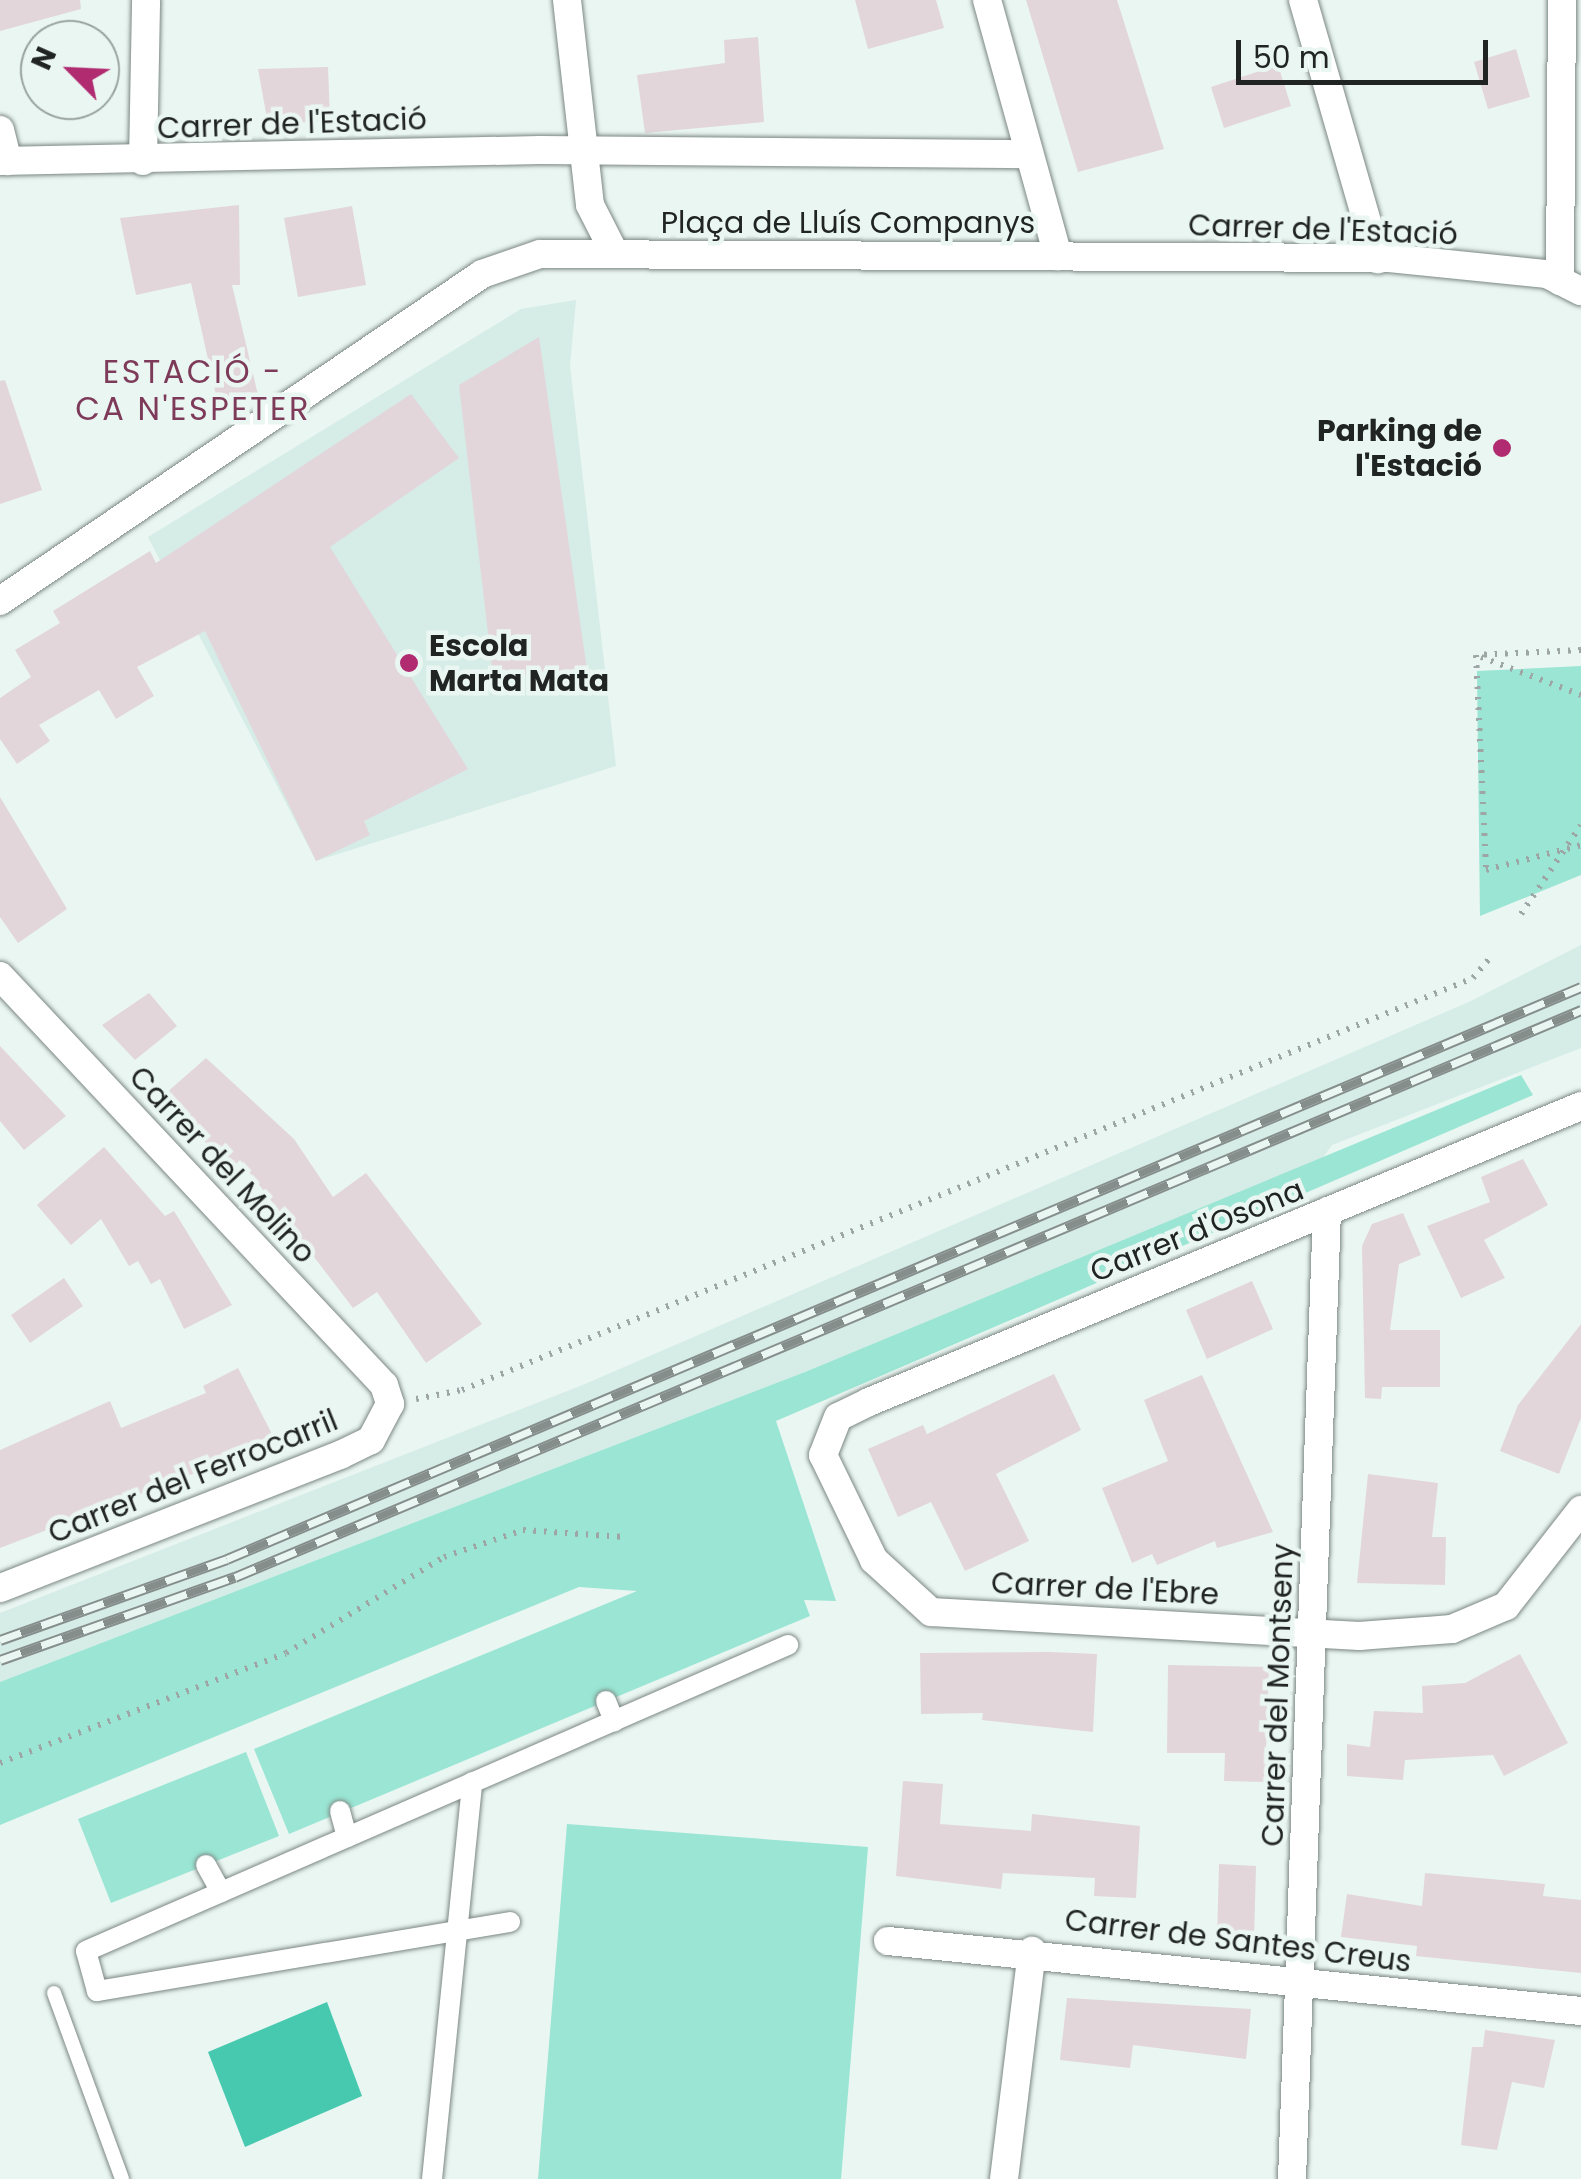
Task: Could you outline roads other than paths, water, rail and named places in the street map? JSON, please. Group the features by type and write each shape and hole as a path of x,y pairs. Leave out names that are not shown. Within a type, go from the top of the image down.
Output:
{"street":[{"path":"144,161 146,0"},
{"path":"566,0 590,205 615,254"},
{"name":"Plaça de Lluís Companys","path":"0,601 482,274 540,254 1058,256 987,0"},
{"path":"1304,0 1378,258"},
{"path":"1562,0 1571,286"},
{"path":"0,130 4,161"},
{"path":"585,154 1029,154"},
{"name":"Carrer de l'Estació","path":"4,161 585,154"},
{"name":"Carrer de l'Estació","path":"1058,256 1378,258 1571,286"},
{"name":"Carrer del Molino","path":"0,976 384,1385 390,1404"},
{"name":"Carrer d'Osona","path":"838,1416 1581,1106"},
{"name":"Carrer del Montseny","path":"1292,2179 1326,1212"},
{"name":"Carrer del Ferrocarril","path":"0,1588 340,1456 372,1440 390,1404"},
{"name":"Carrer de l'Ebre","path":"838,1416 824,1440 826,1468 874,1560 931,1612 1312,1631 1452,1629 1506,1606 1581,1510"},
{"path":"510,1922 97,1991 86,1951 614,1721 672,1685 788,1645"},
{"path":"606,1700 614,1721"},
{"path":"432,2179 472,1782"},
{"path":"340,1811 348,1837"},
{"path":"206,1865 221,1892"},
{"name":"Carrer de Santes Creus","path":"888,1941 1032,1951 1581,2011"},
{"path":"1004,2179 1032,1951"}],"lane":[{"path":"54,1993 122,2179"}],"railway":[{"path":"0,1640 227,1559 1581,987"},
{"path":"0,1660 235,1577 1581,1010"}],"place":[{"name":"Parking de l'Estació","path":"1502,448"},
{"name":"Escola Marta Mata","path":"409,663"}],"district":[{"name":"ESTACIÓ - CA N'ESPETER","path":"193,392"}]}
